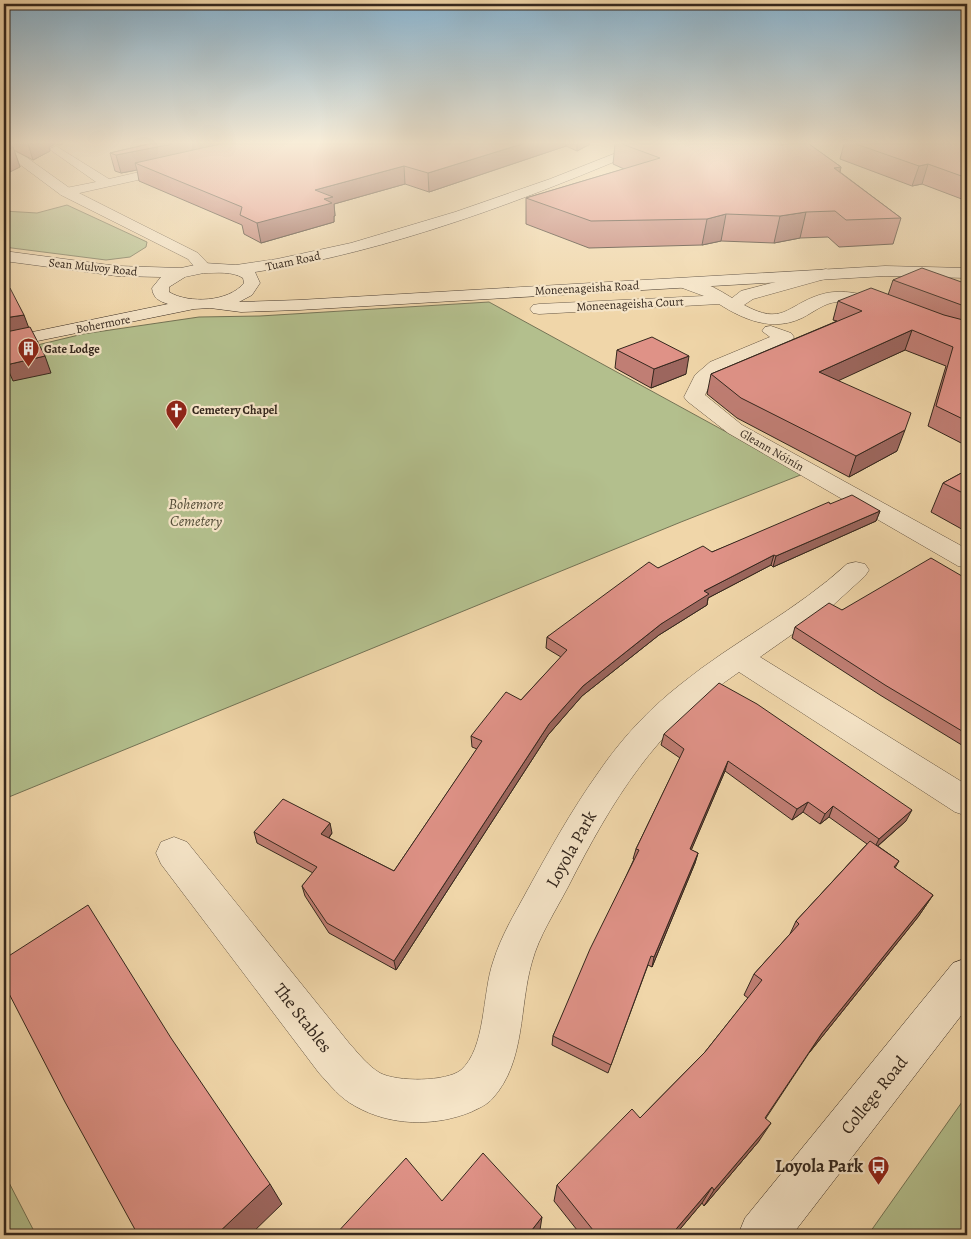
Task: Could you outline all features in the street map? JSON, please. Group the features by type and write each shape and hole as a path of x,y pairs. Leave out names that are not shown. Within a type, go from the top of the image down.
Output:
{"main road":[{"path":"85,202 192,256 204,268"},
{"name":"Tuam Road","path":"182,273 204,268 236,270 264,267 349,248 498,202"},
{"name":"Tuam Road","path":"200,304 235,297 251,285 349,248"},
{"name":"Sean Mulvoy Road","path":"4,256 117,271 182,273"},
{"name":"Moneenageisha Road","path":"236,270 250,276 251,285 276,296 306,297 807,266 894,263 967,266"},
{"name":"Sean Mulvoy Road","path":"4,266 118,280 160,293 172,301 200,304"},
{"name":"Moneenageisha Road","path":"200,304 241,307 299,305 913,270 967,273"},
{"name":"Bohermore","path":"8,342 135,305 160,293 162,284 182,273"},
{"path":"728,303 738,301 757,292 826,274"},
{"name":"Moneenageisha Court","path":"683,283 704,290 754,316 789,318 824,299 843,296 866,300 903,313"},
{"name":"Moneenageisha Court","path":"539,309 728,303"},
{"name":"Bohermore","path":"8,342 200,304"},
{"name":"Gleann Nóinín","path":"771,331 785,337 717,366 702,379 694,397 735,429 967,560"},
{"name":"Loyola Park","path":"476,1085 496,1051 506,986 518,946 579,829 611,780 642,740 674,707 705,681 833,593 856,570"},
{"path":"739,658 967,802"},
{"name":"The Stables","path":"174,853 334,1058 354,1079 373,1092 408,1102 435,1100 461,1093 476,1085"},
{"name":"College Road","path":"762,1235 961,996"}],"green space":[{"path":"67,205 147,242 146,247 130,257 106,260 4,247 4,211 37,213"},
{"name":"Bohemore Cemetery","path":"489,302 803,474 681,522 4,799 4,353 83,334 199,317 260,316"},
{"path":"967,1095 967,1235 868,1235"},
{"path":"4,1173 36,1235 4,1235"}],"building":[{"path":"229,202 332,203 257,223 240,215 242,207"},
{"path":"537,202 879,202 901,218 846,220 835,211 806,212 780,216 726,214 707,219 591,221"},
{"path":"922,268 967,284 967,307 893,280"},
{"path":"10,288 24,315 4,318 4,290"},
{"path":"871,288 944,315 967,321 967,421 936,406 953,347 912,330 819,372 911,413 905,430 856,456 741,398 711,374 862,311 838,301"},
{"path":"30,327 45,356 6,365 4,358 4,331"},
{"path":"652,337 689,356 654,369 617,350"},
{"path":"967,470 967,495 943,483"},
{"path":"852,495 880,511 776,556 774,555 704,591 709,594 661,624 583,686 549,724 394,961 327,923 302,886 317,867 254,832 283,799 330,823 321,834 394,871 482,741 471,736 506,692 521,700 567,650 547,637 649,562 658,568 703,546 712,552 829,502 830,504"},
{"path":"931,558 967,579 967,734 885,685 795,627 829,603 842,610"},
{"path":"719,683 757,704 912,810 879,839 833,806 825,814 808,802 797,809 728,761 690,849 698,853 654,957 651,956 611,1065 553,1036 590,949 639,850 636,849 684,749 664,734"},
{"path":"870,841 899,861 894,867 933,895 822,1033 765,1118 771,1123 714,1190 712,1187 671,1235 597,1235 557,1185 632,1109 640,1118 705,1052 762,980 754,974 799,924 796,921"},
{"path":"88,905 171,1038 270,1184 216,1235 138,1235 65,1102 4,984 4,959"},
{"path":"483,1153 542,1217 528,1235 335,1235 406,1158 442,1201"}],"place":[{"name":"Gate Lodge","path":"28,368"},
{"name":"Cemetery Chapel","path":"176,429"},
{"name":"Loyola Park","path":"879,1185"}]}
